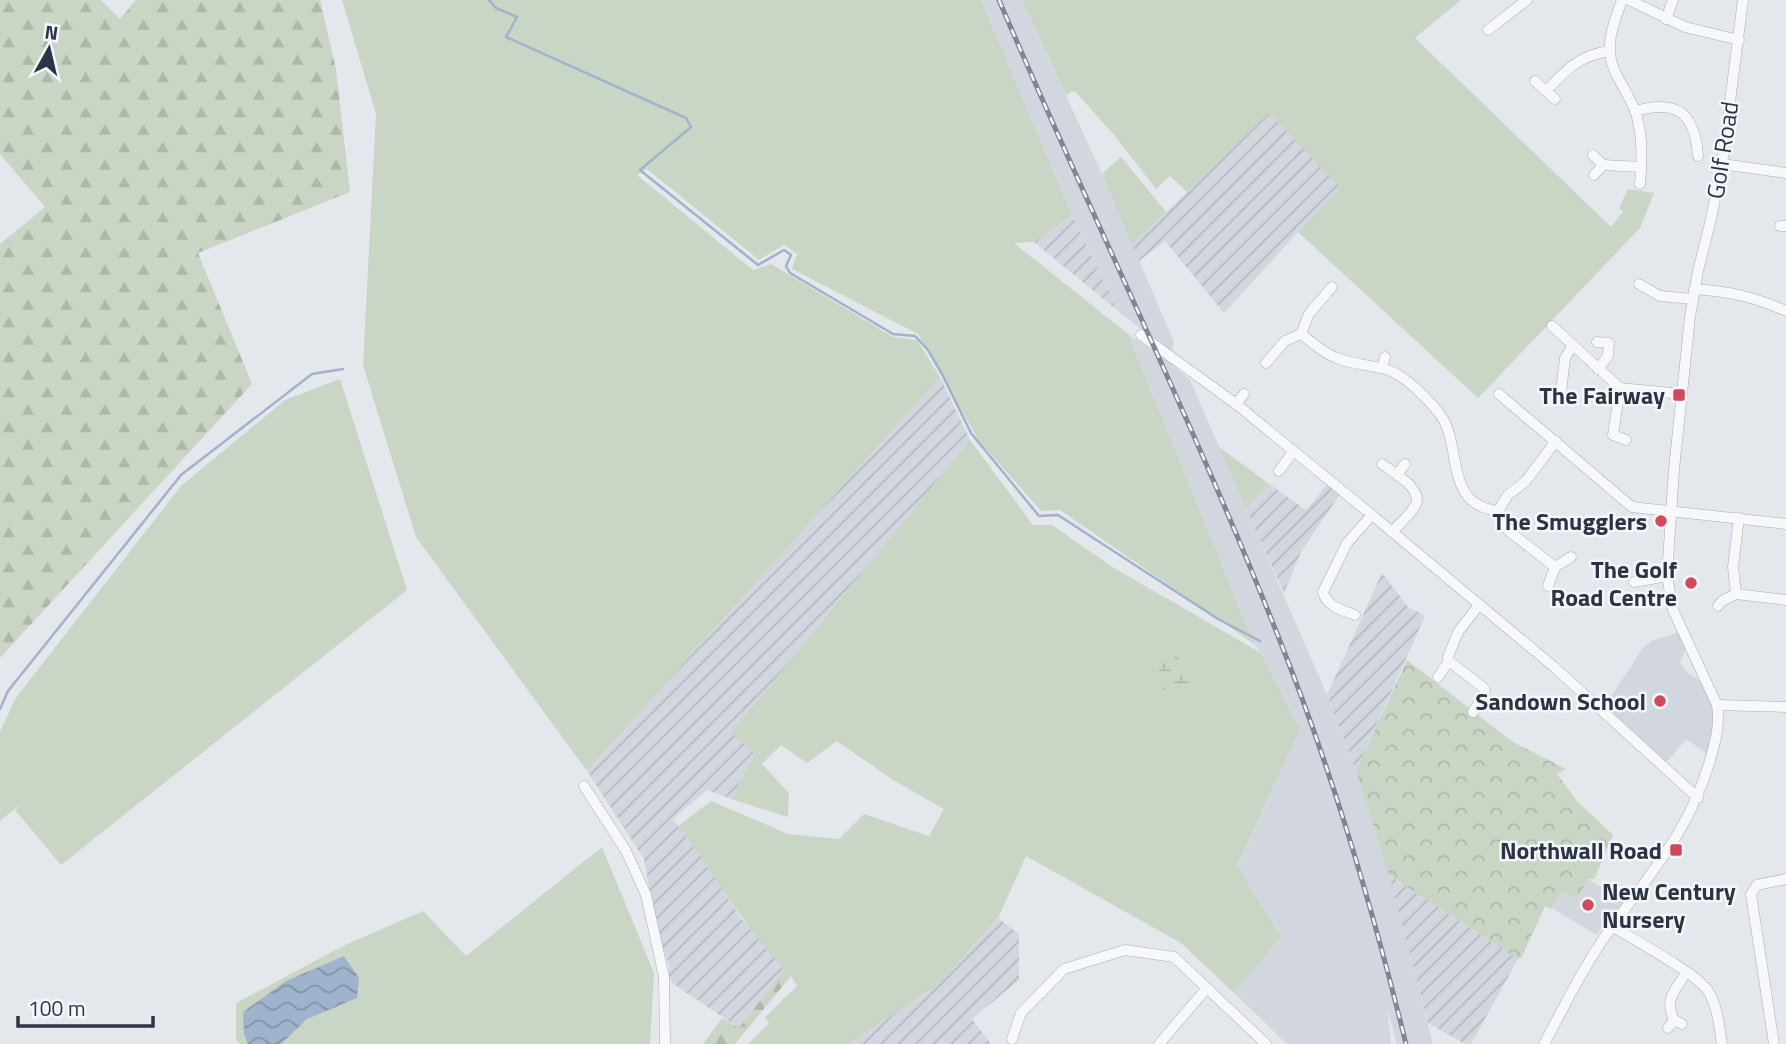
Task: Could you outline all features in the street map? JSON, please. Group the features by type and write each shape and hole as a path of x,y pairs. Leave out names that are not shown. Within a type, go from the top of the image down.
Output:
{"street":[{"path":"1488,30 1527,0"},
{"path":"1622,0 1611,34 1609,51 1613,68 1635,111 1643,146 1640,184"},
{"path":"1629,0 1666,19 1715,36 1739,40"},
{"path":"1666,19 1672,0"},
{"name":"Golf Road","path":"1717,705 1673,610 1667,576 1682,394 1694,294 1722,164 1743,0"},
{"path":"1547,90 1576,62 1588,55 1609,51"},
{"path":"1535,80 1555,99"},
{"path":"1635,111 1654,106 1670,108 1683,114 1691,123 1692,143 1698,156"},
{"path":"1593,155 1603,165 1641,167"},
{"path":"1722,164 1786,173"},
{"path":"1594,175 1603,165"},
{"path":"1639,284 1660,296 1735,292 1786,311"},
{"path":"1315,288 1323,297"},
{"path":"1266,363 1278,357 1285,341 1301,334 1309,314 1332,288"},
{"path":"1552,326 1620,388 1682,394"},
{"path":"1301,334 1323,351 1339,359 1382,368 1405,379 1440,414 1451,438 1457,478 1465,492 1476,505 1497,511 1510,533 1536,550 1555,567"},
{"path":"1141,335 1236,404 1372,515 1553,666 1698,798"},
{"path":"1597,342 1609,343 1608,356 1598,369"},
{"path":"1562,392 1565,358 1573,345"},
{"path":"1382,368 1385,357"},
{"path":"1620,388 1613,435 1626,440"},
{"path":"1236,404 1244,394"},
{"path":"1499,394 1632,507 1786,524"},
{"path":"1497,511 1508,495 1525,482 1556,441"},
{"path":"1279,471 1293,452"},
{"path":"1382,464 1415,491 1418,499 1416,505 1392,532"},
{"path":"1397,475 1405,464"},
{"path":"1355,615 1331,605 1323,592 1347,543 1372,515"},
{"path":"1737,594 1733,567 1739,518"},
{"path":"1548,586 1555,567 1571,557"},
{"path":"1634,582 1667,576"},
{"path":"1718,606 1722,600 1737,594 1786,600"},
{"path":"1473,712 1484,695 1485,688 1448,657 1458,632 1479,605"},
{"path":"1438,677 1450,661"},
{"path":"1544,1044 1583,972 1669,849 1698,798 1716,738 1719,720 1717,705 1786,707"},
{"path":"584,786 626,851 646,895 664,977 665,1044"},
{"path":"1774,1044 1751,894 1757,885 1786,879"},
{"path":"1613,927 1706,988 1714,1003 1722,1044"},
{"path":"1012,1039 1021,1013 1064,969 1125,950 1174,957 1266,1044"},
{"path":"1675,1024 1669,1010 1669,1001 1686,973"},
{"path":"1159,1044 1207,988"}],"shaded area":[{"path":"981,0 1022,0 1102,174 1174,342 1171,353 1118,311 1072,215"},
{"path":"1269,113 1342,188 1224,313 1165,241 1139,261 1132,245"},
{"path":"1072,215 1118,311 1034,242"},
{"path":"1128,334 1172,364 1190,380 1327,695 1356,771 1390,877 1433,1044 1397,1044 1387,1008 1391,1044 1287,1044 1234,993 1281,937 1237,867 1300,729 1254,644"},
{"path":"940,377 970,440 732,732 755,754 731,799 707,790 673,819 740,917 784,969 739,1028 672,983 669,964 655,924 644,859 587,771"},
{"path":"1268,483 1306,510 1327,485 1340,494 1301,552 1284,593 1246,509"},
{"path":"1382,573 1408,607 1425,616 1356,771 1327,695"},
{"name":"Sandown School","path":"1679,632 1686,647 1680,663 1688,673 1704,683 1711,696 1716,720 1709,755 1686,739 1667,762 1605,706 1642,649 1651,641"},
{"path":"1389,875 1518,959 1471,1044 1465,1044 1428,1023"},
{"name":"New Century Nursery","path":"1588,879 1625,901 1596,935 1552,908 1562,890 1577,899"},
{"path":"998,918 1019,934 1019,980 972,1019 991,1044 848,1044 940,983"}],"green space":[{"path":"0,0 101,0 120,19 136,0 320,0 336,69 350,192 198,253 252,384 0,658 0,244 45,207 0,154"},
{"path":"342,0 981,0 1072,215 1034,242 1014,243 1128,334 1254,644 1060,510 1041,511 979,441 918,334 792,269 797,254 784,245 759,260 647,169 637,175 753,270 771,264 893,337 917,340 940,377 587,771 416,537 363,365 376,114"},
{"path":"1022,0 1461,0 1415,38 1611,227 1623,212 1619,208 1628,189 1654,193 1640,228 1478,398 1298,232 1341,188 1269,113 1187,192 1170,176 1156,189 1075,91 1066,95"},
{"path":"1121,157 1166,212 1132,245 1102,174"},
{"path":"340,379 407,590 61,865 15,810 23,802 0,821 0,732 15,699 181,486 285,400"},
{"path":"970,440 1033,525 1052,525 1114,568 1261,653 1300,729 1237,866 1281,937 1234,993 1181,943 1026,856 998,918 940,983 848,1044 748,1044 769,1023 765,1017 797,986 745,922 678,826 711,801 788,834 839,839 864,814 929,836 944,809 893,780 837,741 807,763 781,745 762,764 789,793 788,817 731,799 755,754 731,733"},
{"path":"1219,447 1268,483 1246,509"},
{"path":"1169,648 1186,665 1195,682 1180,699 1153,684"},
{"path":"1407,660 1513,742 1566,769 1557,774 1578,802 1613,835 1594,879 1588,879 1577,899 1562,891 1551,909 1545,906 1522,957 1518,959 1389,875 1356,771"},
{"path":"602,847 654,973 650,1044 240,1044 236,1040 236,1003 343,946 423,911 466,956"},
{"path":"784,969 791,976 735,1044 703,1044 722,1018 739,1028"}],"water":[{"path":"344,956 359,978 357,998 307,1019 281,1044 248,1044 244,1034 243,1012 286,981"}],"waterway":[{"path":"489,0 496,8 517,17 506,37 686,118 691,127 640,170 758,265 784,250 791,255 786,266 790,273 893,334 915,336 928,350 942,374 971,433 1039,516 1058,515 1218,619 1260,641"},
{"path":"0,709 8,691 181,475 312,374 343,369"}],"railway":[{"path":"999,0 1179,402 1282,646 1351,843 1406,1044"}],"place":[{"name":"The Fairway","path":"1679,395"},
{"name":"The Smugglers","path":"1661,521"},
{"name":"The Golf Road Centre","path":"1691,583"},
{"name":"Sandown School","path":"1660,701"},
{"name":"Northwall Road","path":"1676,850"},
{"name":"New Century Nursery","path":"1588,905"}]}
